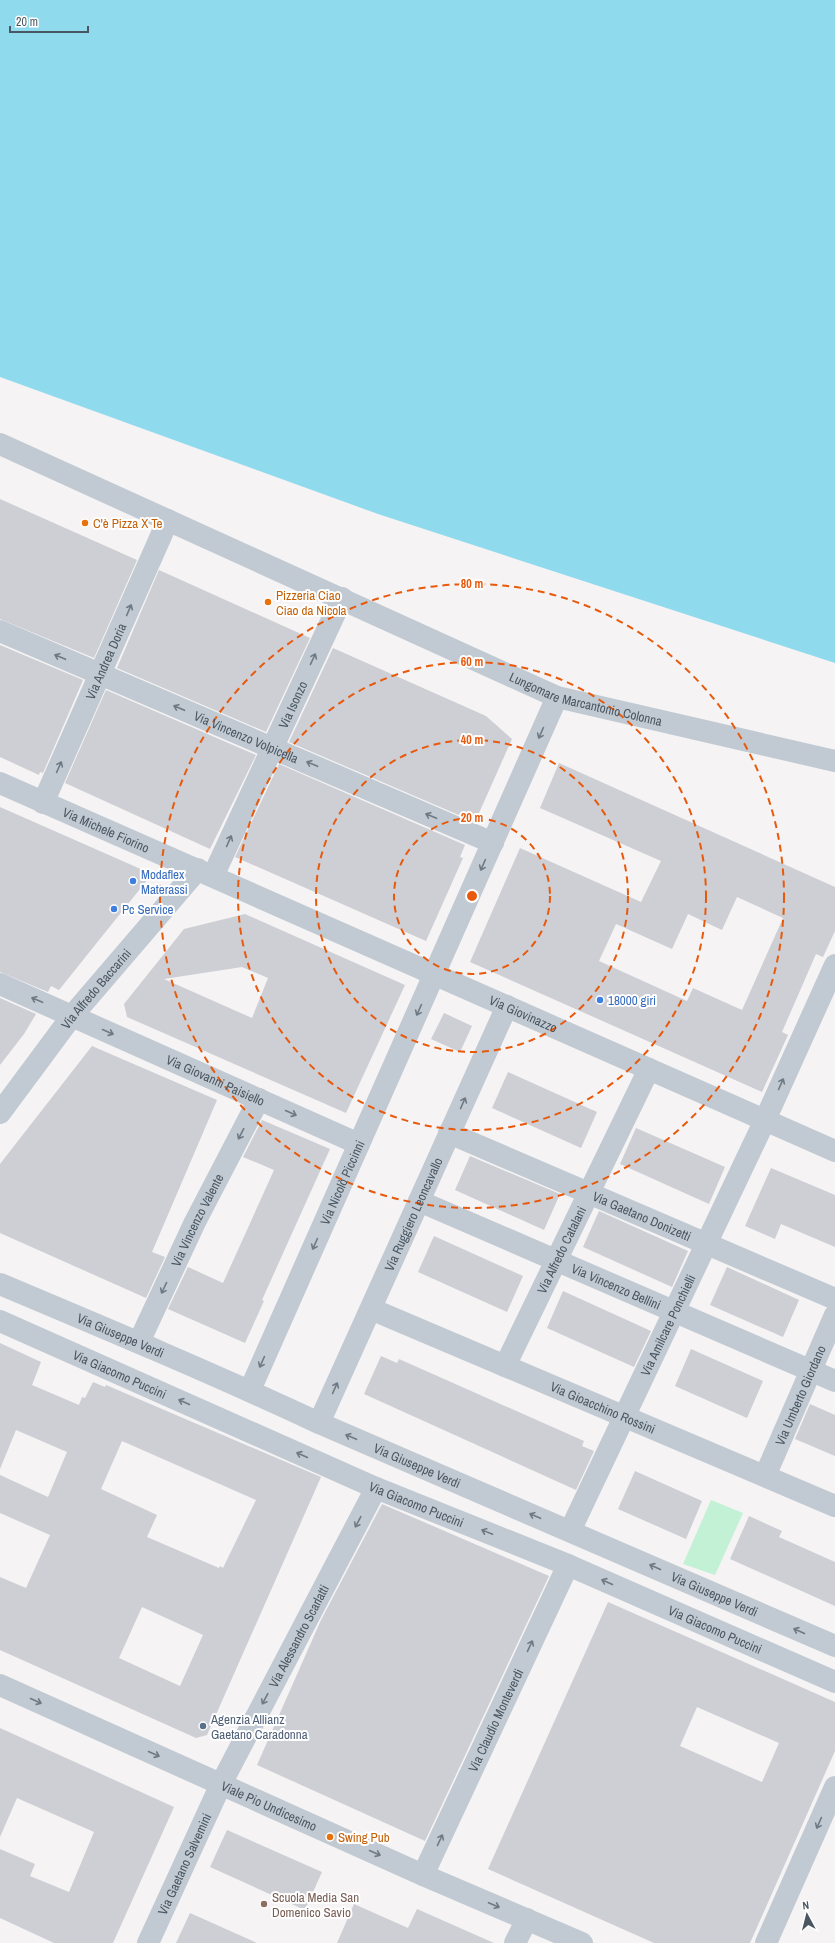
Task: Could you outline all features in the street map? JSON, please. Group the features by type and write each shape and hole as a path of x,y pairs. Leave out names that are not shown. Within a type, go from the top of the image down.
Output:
{"street":[{"name":"Lungomare Marcantonio Colonna","path":"0,444 342,598 557,697 835,761"},
{"name":"Via Andrea Doria","path":"43,803 101,675 168,520"},
{"name":"Via Isonzo","path":"206,873 272,747 342,598"},
{"name":"Via Vincenzo Volpicella","path":"0,631 493,842"},
{"name":"Via Nicolò Piccinni","path":"250,1390 557,697"},
{"name":"Via Michele Fiorino","path":"0,783 206,873"},
{"name":"Via Giovinazzo","path":"206,873 835,1151"},
{"name":"Via Alfredo Baccarini","path":"0,1114 72,1016 206,873"},
{"name":"Via Amilcare Ponchielli","path":"570,1531 832,978"},
{"name":"Via Giovanni Paisiello","path":"0,984 359,1144"},
{"name":"Via Ruggiero Leoncavallo","path":"319,1423 507,1006"},
{"name":"Via Alfredo Catalani","path":"505,1366 649,1069"},
{"name":"Via Vincenzo Valente","path":"139,1342 195,1222 259,1099"},
{"name":"Via Gaetano Donizetti","path":"449,1134 835,1299"},
{"name":"Via Vincenzo Bellini","path":"419,1201 835,1381"},
{"name":"Via Giuseppe Verdi","path":"0,1284 250,1390 319,1423 835,1646"},
{"name":"Via Gioacchino Rossini","path":"371,1309 835,1506"},
{"name":"Via Umberto Giordano","path":"765,1476 835,1315"},
{"name":"Via Giacomo Puccini","path":"0,1321 376,1488 568,1565 835,1682"},
{"name":"Via Alessandro Scarlatti","path":"221,1784 376,1488"},
{"name":"Via Claudio Monteverdi","path":"423,1875 568,1565"},
{"name":"Viale Pio Undicesimo","path":"0,1685 423,1875 582,1943"},
{"name":"Via Gaetano Salvemini","path":"148,1943 221,1784"},
{"path":"766,1943 835,1787"},
{"path":"515,1943 527,1919"}],"green space":[{"path":"711,1500 743,1513 715,1575 683,1564"}],"water":[{"path":"0,0 835,0 835,663 378,514 0,377"}],"building":[{"path":"0,499 137,560 94,658 0,619"},
{"path":"159,570 310,638 266,732 117,668"},
{"path":"0,645 83,680 43,773 40,772 39,775 0,757"},
{"path":"333,648 486,716 512,739 475,822 289,742"},
{"path":"106,690 256,755 210,849 65,783"},
{"path":"559,763 835,887 835,931 823,957 816,954 782,1032 788,1035 762,1092 470,962 520,848 641,902 661,861 540,808","holes":["737,897 783,918 742,1010 693,988 687,1001 599,961 616,924 672,949 688,914 722,930"]},
{"path":"279,764 465,845 460,857 463,858 426,941 235,857"},
{"path":"0,807 152,874 59,990 51,986 48,992 0,972"},
{"path":"245,914 405,985 346,1113 127,1017 124,1004 184,929","holes":["242,967 268,978 252,1018 164,979"]},
{"path":"0,998 36,1014 24,1034 0,1065"},
{"path":"444,1013 472,1026 460,1052 431,1039"},
{"path":"92,1046 217,1100 152,1252 165,1257 146,1298 0,1233 0,1164"},
{"path":"508,1072 597,1112 581,1148 492,1108"},
{"path":"262,1120 330,1149 262,1300 264,1301 245,1343 168,1309 188,1267 223,1283 274,1170 243,1157"},
{"path":"636,1128 725,1167 709,1204 620,1164"},
{"path":"470,1156 560,1194 544,1230 455,1190"},
{"path":"771,1168 835,1195 835,1247 781,1224 775,1239 745,1226"},
{"path":"599,1211 688,1251 672,1287 583,1247"},
{"path":"434,1236 523,1276 507,1312 418,1272"},
{"path":"727,1267 799,1300 783,1337 710,1305"},
{"path":"563,1291 651,1331 634,1367 547,1328"},
{"path":"0,1343 41,1362 32,1385 79,1405 82,1397 85,1398 93,1382 105,1387 106,1385 321,1477 207,1735 196,1738 0,1650 0,1577 26,1588 50,1535 0,1513 0,1475 48,1497 67,1452 16,1430 0,1469","holes":["122,1441 256,1500 223,1568 220,1566 219,1568 147,1537 157,1515 101,1489","142,1607 203,1635 180,1686 119,1658"]},
{"path":"691,1349 763,1381 747,1418 675,1386"},
{"path":"381,1356 397,1363 399,1359 584,1441 582,1446 594,1451 576,1490 364,1394"},
{"path":"810,1404 835,1415 835,1456 795,1439"},
{"path":"635,1471 702,1501 686,1539 618,1509"},
{"path":"382,1504 549,1576 425,1841 257,1765 321,1620"},
{"path":"749,1516 782,1531 779,1537 835,1562 835,1606 730,1559"},
{"path":"608,1602 835,1702 835,1751 750,1943 654,1943 488,1869","holes":["697,1707 779,1743 762,1782 680,1746"]},
{"path":"0,1728 174,1807 113,1943 54,1943 0,1918 0,1849 35,1864 30,1876 69,1892 94,1832 17,1798 0,1837"},
{"path":"227,1830 322,1872 305,1910 210,1867"},
{"path":"354,1904 408,1928 417,1909 494,1943 337,1943"},
{"path":"190,1913 257,1943 176,1943"}],"place":[{"name":"C'è Pizza X Te","path":"85,523"},
{"name":"Pizzeria Ciao Ciao da Nicola","path":"268,602"},
{"name":"Modaflex Materassi","path":"133,881"},
{"name":"Pc Service","path":"114,909"},
{"name":"18000 giri","path":"600,1000"},
{"name":"Agenzia Allianz Gaetano Caradonna","path":"203,1726"},
{"name":"Swing Pub","path":"330,1837"},
{"name":"Scuola Media San Domenico Savio","path":"264,1904"}]}
